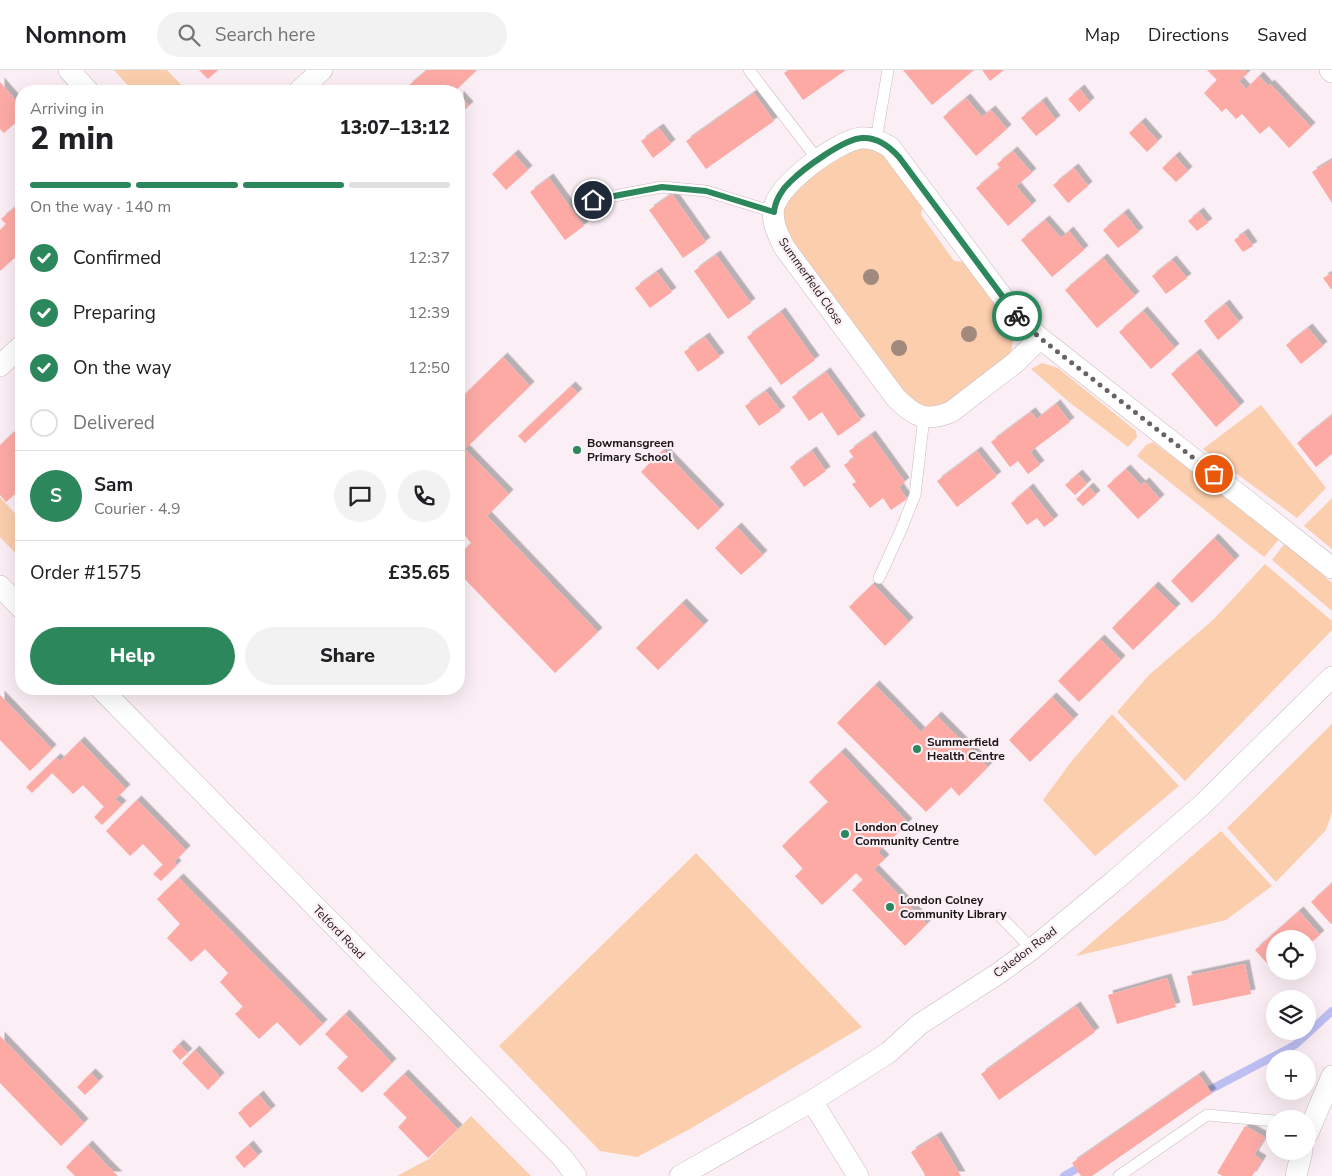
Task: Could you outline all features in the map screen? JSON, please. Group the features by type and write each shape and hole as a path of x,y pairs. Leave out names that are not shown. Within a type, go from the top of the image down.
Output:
{"street":[{"path":"69,70 83,85"},
{"path":"306,85 322,70"},
{"path":"774,212 774,206 790,182 818,160 850,140 864,138 876,140 890,147 1016,315 1040,338 1332,568"},
{"name":"Summerfield Close","path":"774,212 775,229 784,247 896,398 917,416 924,417"},
{"path":"924,417 939,417 951,412 1016,362 1040,338"},
{"path":"0,366 15,352"},
{"path":"0,586 15,602"},
{"name":"Caledon Road","path":"680,1176 812,1101 888,1053 920,1024 999,973 1032,949 1202,805 1332,677"},
{"name":"Telford Road","path":"107,695 562,1157 576,1176"},
{"path":"1316,1110 1332,1076"},
{"path":"812,1101 858,1176"},
{"path":"1296,1176 1300,1160"}],"lane":[{"path":"749,70 818,160"},
{"path":"876,140 888,70"},
{"path":"593,200 662,187 706,191 774,212"},
{"path":"879,578 915,495 924,417"},
{"path":"999,915 1032,949"},
{"path":"1119,1176 1207,1115 1266,1121"}],"shaded area":[{"path":"114,70 167,70 181,85 128,85"},
{"path":"862,148 872,148 884,153 923,203 921,215 954,261 967,262 1012,321 1015,329 1011,353 946,406 927,407 909,400 783,227 782,209 795,191 836,157"},
{"path":"1042,363 1058,368 1136,431 1137,437 1128,447 1069,402 1031,369"},
{"path":"1261,405 1326,488 1297,518 1203,449"},
{"path":"1153,442 1280,538 1264,557 1137,456 1146,445"},
{"path":"0,497 15,513 15,553 0,537"},
{"path":"1332,498 1332,549 1304,526"},
{"path":"1285,543 1332,583 1332,611 1272,560"},
{"path":"1265,564 1332,621 1332,630 1185,781 1117,712 1149,675 1214,619"},
{"path":"1112,714 1179,786 1095,856 1043,800 1071,762"},
{"path":"1332,724 1332,812 1326,830 1276,882 1227,828"},
{"path":"1221,831 1272,886 1226,920 1076,956"},
{"path":"696,853 862,1027 690,1129 637,1157 600,1151 499,1046"},
{"path":"471,1116 531,1176 397,1176 429,1159"}],"building":[{"path":"199,70 218,70 208,79"},
{"path":"427,70 477,70 461,85 409,85"},
{"path":"788,70 846,70 803,100 784,73"},
{"path":"903,70 974,70 932,105"},
{"path":"982,70 1004,70 990,81"},
{"path":"1207,70 1245,70 1248,73 1239,81 1246,89 1259,76 1268,86 1270,84 1311,127 1289,148 1269,126 1260,134 1242,114 1236,119 1226,108 1222,112 1204,93 1217,80"},
{"path":"0,82 15,99 15,123 4,133 0,129"},
{"path":"1080,89 1090,102 1079,112 1068,99"},
{"path":"754,93 774,121 706,169 686,141"},
{"path":"966,98 982,117 991,110 1007,129 976,156 943,117"},
{"path":"1042,101 1056,120 1036,136 1021,118"},
{"path":"465,102 469,106 465,110"},
{"path":"1141,122 1158,141 1147,152 1129,133"},
{"path":"659,128 671,144 653,158 641,141"},
{"path":"1013,151 1032,173 1016,186 1032,205 1008,226 976,188 1000,168 997,164"},
{"path":"514,154 528,170 506,190 492,174"},
{"path":"1175,156 1188,171 1176,182 1162,168"},
{"path":"1332,160 1332,203 1312,172"},
{"path":"1074,168 1088,186 1068,203 1053,185"},
{"path":"549,178 584,226 565,240 530,192"},
{"path":"672,194 706,242 683,258 649,210"},
{"path":"15,207 15,257 0,271 0,230 6,224 1,219"},
{"path":"1199,212 1208,223 1197,231 1188,221"},
{"path":"1124,213 1139,232 1118,248 1103,230"},
{"path":"1045,220 1061,238 1069,231 1084,250 1052,277 1021,240"},
{"path":"1244,233 1253,246 1243,252 1234,240"},
{"path":"716,255 751,303 728,319 694,271"},
{"path":"1103,258 1135,296 1097,328 1065,290"},
{"path":"1172,260 1187,278 1166,294 1152,276"},
{"path":"657,272 672,292 650,308 635,288"},
{"path":"1332,273 1332,289 1331,289 1323,278"},
{"path":"1225,304 1239,322 1218,340 1204,321"},
{"path":"1143,311 1175,348 1151,369 1119,332"},
{"path":"781,312 815,360 781,385 747,337"},
{"path":"1308,328 1323,346 1301,364 1286,345"},
{"path":"705,337 720,357 698,372 684,352"},
{"path":"1196,353 1240,406 1216,427 1171,374"},
{"path":"503,357 530,386 465,449 465,394"},
{"path":"826,372 861,420 838,436 822,412 809,421 792,397"},
{"path":"571,386 578,393 525,443 518,436"},
{"path":"766,391 781,411 759,426 745,406"},
{"path":"1056,404 1070,422 1030,452 1040,465 1028,474 1018,461 1010,467 991,442 1031,412 1037,419"},
{"path":"1332,415 1332,454 1316,467 1297,443"},
{"path":"15,431 15,494 6,502 0,495 0,445"},
{"path":"871,435 905,482 899,487 907,499 891,510 883,498 870,508 852,484 856,482 844,465 854,458 849,451"},
{"path":"465,449 509,494 487,516 598,632 555,673 465,579 465,549 471,543 465,536"},
{"path":"663,450 720,509 698,530 641,472"},
{"path":"812,451 826,471 804,487 790,467"},
{"path":"977,451 997,476 957,507 937,481"},
{"path":"1126,469 1141,485 1145,482 1160,499 1138,519 1107,486"},
{"path":"1078,474 1087,484 1075,495 1065,485"},
{"path":"1089,487 1096,495 1083,506 1076,499"},
{"path":"1029,488 1054,520 1044,527 1037,518 1027,525 1011,503"},
{"path":"737,527 763,555 741,575 715,548"},
{"path":"1214,538 1235,560 1192,603 1171,581"},
{"path":"873,584 909,622 885,646 849,607"},
{"path":"1154,586 1176,608 1133,650 1112,628"},
{"path":"682,603 704,625 658,670 636,648"},
{"path":"1100,639 1121,660 1079,702 1058,681"},
{"name":"Summerfield Health Centre","path":"875,685 921,732 937,716 988,767 959,796 951,787 926,812 837,723"},
{"path":"0,695 52,749 30,771 0,740"},
{"path":"1052,697 1074,719 1030,762 1009,740"},
{"path":"80,741 126,789 115,799 122,805 102,825 94,817 104,807 83,785 73,794 52,773 32,793 26,787 56,758 60,761"},
{"name":"London Colney Community Centre","path":"841,752 908,823 878,852 885,859 874,869 927,924 905,946 852,890 863,880 856,873 822,905 795,876 803,869 782,846 828,802 809,782"},
{"path":"137,800 186,850 174,862 177,865 161,881 153,874 163,865 143,844 130,856 106,831"},
{"path":"179,878 323,1024 300,1046 277,1022 259,1039 235,1014 243,1007 220,982 228,973 205,949 191,962 167,938 180,924 157,899"},
{"path":"1332,883 1332,923 1331,924 1311,902"},
{"path":"1299,911 1316,930 1278,930"},
{"path":"1316,930 1320,935 1316,938"},
{"path":"1266,940 1266,962 1255,950"},
{"path":"1245,964 1251,994 1193,1006 1187,976"},
{"path":"1167,978 1176,1007 1117,1024 1108,995"},
{"path":"1076,1006 1095,1032 999,1100 981,1074"},
{"path":"345,1014 392,1063 362,1093 337,1068 348,1057 325,1034"},
{"path":"0,1036 84,1123 61,1146 0,1083"},
{"path":"179,1044 188,1053 180,1060 172,1051"},
{"path":"195,1050 220,1077 208,1090 182,1063"},
{"path":"91,1073 99,1081 85,1095 77,1087"},
{"path":"404,1074 458,1129 428,1158 398,1127 407,1118 383,1094"},
{"path":"1199,1075 1212,1093 1092,1176 1081,1176 1072,1163"},
{"path":"259,1095 271,1110 250,1128 238,1113"},
{"path":"1245,1126 1265,1137 1254,1155 1262,1160 1252,1176 1223,1176 1217,1173"},
{"path":"937,1136 961,1176 925,1176 911,1152"},
{"path":"88,1145 118,1176 75,1176 66,1167"},
{"path":"249,1145 258,1156 244,1168 235,1157"}],"waterway":[{"path":"1202,1094 1295,1045 1332,1011"},
{"path":"1064,1176 1085,1164"}],"way so far":[{"path":"1017,316 1040,338 1214,474"}],"place":[{"name":"Bowmansgreen Primary School","path":"577,450"},
{"name":"Summerfield Health Centre","path":"917,749"},
{"name":"London Colney Community Centre","path":"845,834"},
{"name":"London Colney Community Library","path":"890,907"}],"route":[{"path":"593,200 662,187 706,191 774,212 774,206 790,182 834,149 850,140 864,138 876,140 890,147 899,157 1017,316"}]}
